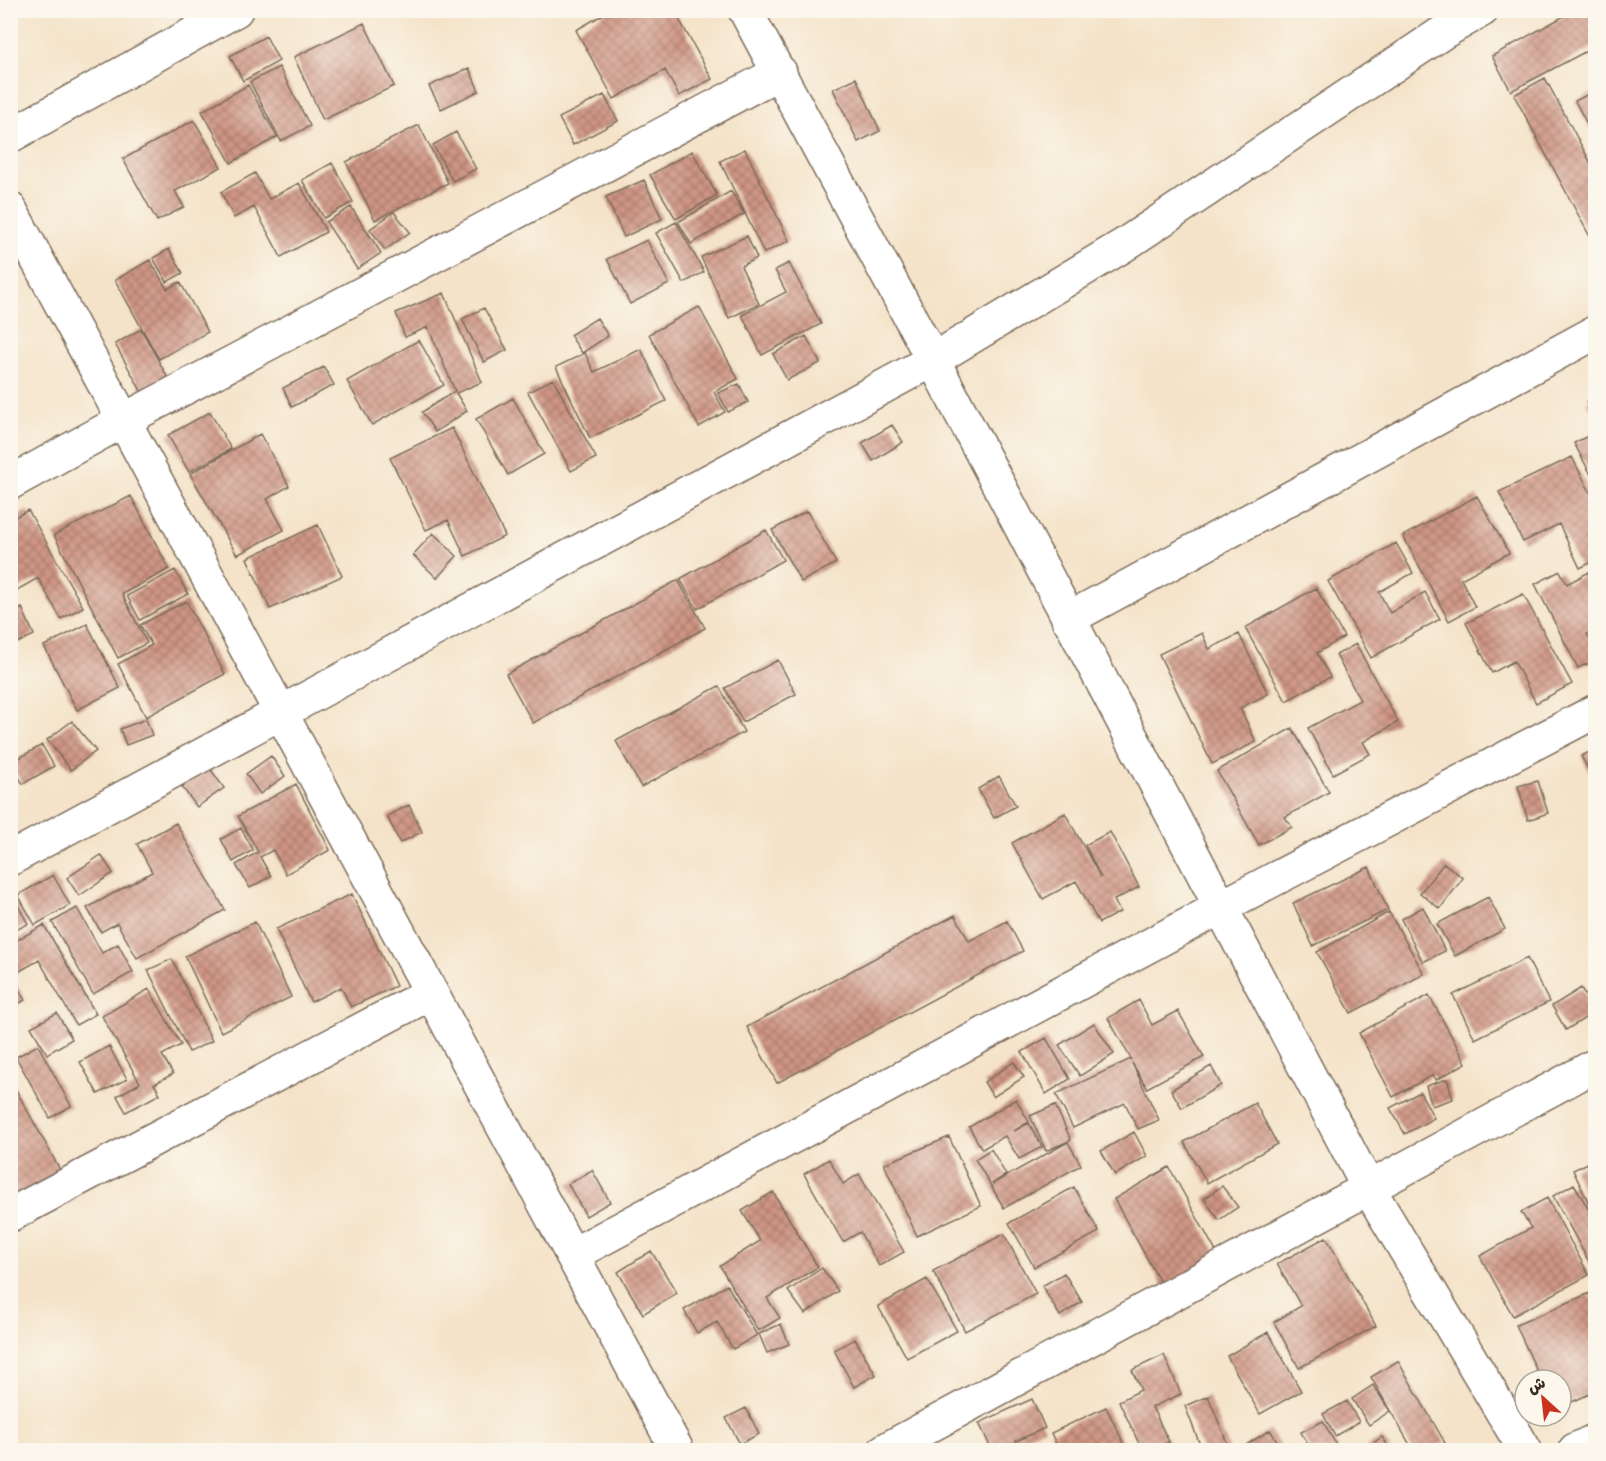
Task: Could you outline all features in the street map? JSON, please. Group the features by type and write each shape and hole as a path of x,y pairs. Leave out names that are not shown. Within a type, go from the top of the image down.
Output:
{"street":[{"path":"10,136 236,10"},
{"path":"745,10 933,360 1370,1189 1526,1450"},
{"path":"10,859 933,360 1124,245 1442,33 1482,10"},
{"path":"10,483 124,420 780,72"},
{"path":"10,209 677,1450"},
{"path":"1068,619 1596,332"},
{"path":"572,1255 1221,907 1596,711"},
{"path":"10,1215 431,993"},
{"path":"885,1450 1596,1065"},
{"path":"1575,1450 1596,1440"}],"building":[{"path":"611,10 674,10 712,79 679,96 665,70 614,99 576,30"},
{"path":"1575,10 1596,10 1596,46 1511,91 1492,56"},
{"path":"364,23 394,86 323,120 294,57"},
{"path":"266,36 279,61 243,81 230,56"},
{"path":"279,67 310,126 281,141 250,82"},
{"path":"469,68 479,91 441,109 429,86"},
{"path":"856,78 880,131 858,142 833,89"},
{"path":"1545,78 1596,173 1596,248 1514,95"},
{"path":"248,85 277,137 231,163 202,111"},
{"path":"1596,90 1596,141 1575,101"},
{"path":"604,95 618,121 573,145 559,118"},
{"path":"194,120 221,167 175,191 184,207 157,221 123,159"},
{"path":"419,125 448,183 375,220 346,162"},
{"path":"456,132 476,169 453,181 433,145"},
{"path":"745,149 789,241 764,253 720,161"},
{"path":"692,151 717,195 676,219 650,175"},
{"path":"332,163 353,202 324,218 302,180"},
{"path":"255,173 269,199 299,183 326,232 281,257 254,207 234,218 221,192"},
{"path":"644,180 662,219 624,237 606,197"},
{"path":"731,191 744,214 691,244 678,222"},
{"path":"351,207 381,253 357,269 326,222"},
{"path":"394,212 410,232 385,250 370,229"},
{"path":"676,222 704,272 684,283 656,233"},
{"path":"747,236 757,258 741,266 759,304 729,318 701,257"},
{"path":"647,240 669,284 630,304 607,259"},
{"path":"169,249 183,273 167,282 153,258"},
{"path":"150,260 167,289 180,282 208,332 159,359 115,280"},
{"path":"789,263 821,324 762,355 742,315 786,292 775,270"},
{"path":"444,293 482,382 456,393 467,411 435,432 422,412 455,391 428,327 405,337 396,313"},
{"path":"699,307 738,379 714,392 725,412 699,427 649,334"},
{"path":"484,308 507,350 484,362 462,319"},
{"path":"597,318 608,336 582,353 570,335"},
{"path":"141,329 169,380 143,394 115,344"},
{"path":"806,336 820,363 787,380 773,354"},
{"path":"419,340 444,385 372,425 347,381"},
{"path":"641,349 666,401 590,438 556,367 585,353 594,372"},
{"path":"324,367 334,385 292,407 283,388"},
{"path":"553,379 596,458 571,471 528,392"},
{"path":"739,384 748,402 728,412 718,393"},
{"path":"1596,396 1596,418 1586,402"},
{"path":"513,398 544,454 508,475 476,419"},
{"path":"210,412 231,449 189,472 168,435"},
{"path":"892,425 903,442 873,461 862,443"},
{"path":"452,428 505,536 465,556 448,520 426,530 390,458"},
{"path":"1596,432 1596,484 1574,443"},
{"path":"260,434 289,486 267,499 284,530 237,555 190,474"},
{"path":"1572,457 1596,504 1596,560 1580,568 1559,524 1523,542 1499,492"},
{"path":"131,496 169,569 122,594 147,643 118,658 54,535"},
{"path":"1477,496 1509,553 1461,579 1475,607 1449,621 1403,536"},
{"path":"28,510 83,607 61,619 38,578 10,594 10,520"},
{"path":"807,511 836,563 801,582 772,530"},
{"path":"318,525 342,576 270,609 247,558"},
{"path":"766,530 783,560 697,609 680,579"},
{"path":"433,533 457,556 437,578 413,555"},
{"path":"1396,543 1413,573 1379,592 1390,613 1425,592 1440,619 1371,658 1328,581"},
{"path":"175,570 188,594 140,620 127,596"},
{"path":"1560,571 1567,584 1591,571 1596,580 1596,630 1587,634 1596,651 1596,660 1578,668 1535,584"},
{"path":"678,580 705,628 533,723 506,674"},
{"path":"1316,588 1344,637 1317,653 1330,677 1286,701 1245,628"},
{"path":"1523,594 1572,684 1536,703 1514,661 1492,673 1466,623"},
{"path":"186,601 225,674 146,717 118,664 152,645 140,625"},
{"path":"22,608 34,635 11,646 10,614"},
{"path":"87,624 120,688 77,710 44,646"},
{"path":"1202,633 1209,649 1239,634 1268,694 1240,708 1256,742 1212,764 1159,654"},
{"path":"1356,644 1398,722 1363,742 1370,754 1333,774 1308,728 1360,700 1336,655"},
{"path":"778,660 796,694 743,722 725,688"},
{"path":"719,686 744,732 641,787 616,741"},
{"path":"146,719 152,735 126,745 120,729"},
{"path":"72,721 96,751 71,770 47,740"},
{"path":"1292,728 1329,792 1285,817 1292,827 1259,845 1217,771"},
{"path":"42,745 54,766 23,784 10,763"},
{"path":"1596,749 1596,784 1581,756"},
{"path":"271,756 285,776 260,794 246,774"},
{"path":"209,767 224,788 197,807 182,787"},
{"path":"999,776 1016,806 994,818 978,789"},
{"path":"1538,781 1548,813 1528,820 1518,786"},
{"path":"296,784 330,850 286,874 273,850 260,857 271,876 250,888 236,865 258,852 238,816"},
{"path":"409,805 422,832 400,843 387,816"},
{"path":"1065,813 1101,878 1085,845 1110,832 1139,887 1114,900 1120,912 1099,923 1076,881 1043,899 1012,843"},
{"path":"176,823 225,910 137,958 117,923 101,932 87,908 152,872 137,844"},
{"path":"241,828 253,850 233,862 221,839"},
{"path":"101,855 113,873 79,896 67,878"},
{"path":"1444,863 1463,878 1440,909 1420,893"},
{"path":"1369,867 1388,910 1313,946 1293,903"},
{"path":"53,875 70,905 35,925 18,895"},
{"path":"352,894 396,986 351,1007 341,987 311,1002 276,929"},
{"path":"1488,897 1505,929 1455,956 1437,924"},
{"path":"15,900 28,924 10,933 10,902"},
{"path":"1423,907 1445,951 1423,962 1401,919"},
{"path":"77,908 102,953 118,944 133,972 93,994 52,922"},
{"path":"1389,912 1424,974 1351,1013 1317,952"},
{"path":"955,915 969,941 1007,921 1023,951 777,1083 747,1027"},
{"path":"255,922 291,997 221,1032 185,956"},
{"path":"44,925 96,1014 76,1025 39,960 11,976 25,1000 10,1009 10,944"},
{"path":"1527,958 1549,1002 1475,1039 1453,995"},
{"path":"172,959 212,1041 189,1052 148,970"},
{"path":"1581,988 1595,1012 1566,1030 1552,1006"},
{"path":"149,989 181,1045 162,1055 173,1074 154,1084 160,1094 126,1112 117,1096 140,1083 102,1016"},
{"path":"1429,995 1466,1063 1436,1080 1433,1075 1393,1097 1359,1033"},
{"path":"1139,1000 1152,1025 1178,1011 1204,1057 1147,1088 1132,1063 1159,1120 1138,1129 1125,1103 1073,1128 1056,1094 1131,1059 1108,1018"},
{"path":"57,1013 72,1039 47,1054 31,1027"},
{"path":"1094,1023 1114,1054 1080,1076 1059,1045"},
{"path":"1046,1038 1070,1079 1046,1094 1022,1052"},
{"path":"38,1045 71,1106 50,1118 16,1057"},
{"path":"109,1046 127,1079 98,1094 80,1062"},
{"path":"1014,1062 1024,1077 993,1097 984,1082"},
{"path":"1211,1066 1221,1085 1182,1108 1171,1090"},
{"path":"10,1079 76,1199 13,1233 10,1228"},
{"path":"1447,1079 1453,1099 1432,1106 1426,1086"},
{"path":"1420,1092 1434,1118 1405,1134 1390,1108"},
{"path":"1016,1099 1029,1122 1014,1131 1029,1123 1042,1147 1019,1159 1005,1136 982,1149 969,1127"},
{"path":"1255,1103 1277,1144 1207,1183 1184,1142"},
{"path":"1055,1105 1071,1140 1046,1151 1030,1116"},
{"path":"1134,1132 1147,1156 1115,1175 1101,1151"},
{"path":"949,1137 981,1206 917,1236 884,1164"},
{"path":"1068,1142 1081,1165 1004,1208 975,1159 991,1149 1006,1175 992,1184"},
{"path":"829,1159 843,1184 859,1174 904,1252 879,1266 860,1232 843,1242 804,1174"},
{"path":"1596,1159 1596,1218 1573,1170"},
{"path":"1169,1167 1220,1259 1164,1289 1114,1199"},
{"path":"592,1170 610,1202 586,1216 568,1184"},
{"path":"1574,1184 1596,1222 1596,1268 1593,1269 1553,1196"},
{"path":"1222,1186 1238,1207 1219,1220 1204,1199"},
{"path":"1074,1187 1099,1232 1034,1267 1009,1223"},
{"path":"773,1192 818,1267 767,1298 780,1318 758,1331 720,1266 760,1241 742,1211"},
{"path":"1547,1198 1589,1275 1513,1316 1480,1256 1531,1228 1521,1212"},
{"path":"1004,1234 1036,1294 965,1331 933,1271"},
{"path":"1326,1237 1376,1326 1299,1368 1274,1322 1301,1306 1277,1264"},
{"path":"651,1251 677,1293 643,1314 618,1272"},
{"path":"822,1268 838,1291 805,1314 788,1291"},
{"path":"1064,1273 1082,1302 1060,1316 1042,1286"},
{"path":"927,1279 957,1331 907,1358 878,1306"},
{"path":"727,1285 757,1335 733,1349 717,1322 697,1333 684,1310"},
{"path":"1590,1293 1596,1306 1596,1391 1573,1402 1573,1368 1536,1368 1516,1325"},
{"path":"781,1324 789,1344 767,1353 759,1334"},
{"path":"1268,1332 1301,1391 1260,1414 1227,1356"},
{"path":"855,1339 876,1375 854,1387 834,1350"},
{"path":"1164,1355 1181,1394 1152,1407 1169,1442 1149,1450 1142,1450 1119,1401 1141,1390 1132,1370"},
{"path":"1398,1361 1445,1443 1432,1450 1413,1450 1371,1377"},
{"path":"1373,1385 1390,1411 1369,1425 1352,1399"},
{"path":"1208,1396 1230,1450 1202,1450 1185,1406"},
{"path":"1032,1399 1045,1428 1016,1441 1020,1450 992,1450 979,1423"},
{"path":"1347,1401 1359,1422 1335,1436 1323,1414"},
{"path":"1106,1407 1127,1450 1059,1450 1051,1433"},
{"path":"746,1408 759,1434 740,1444 726,1418"},
{"path":"1323,1421 1339,1450 1311,1450 1301,1432"},
{"path":"1270,1430 1283,1450 1250,1450 1246,1445"},
{"path":"1382,1437 1391,1450 1363,1450"}]}
